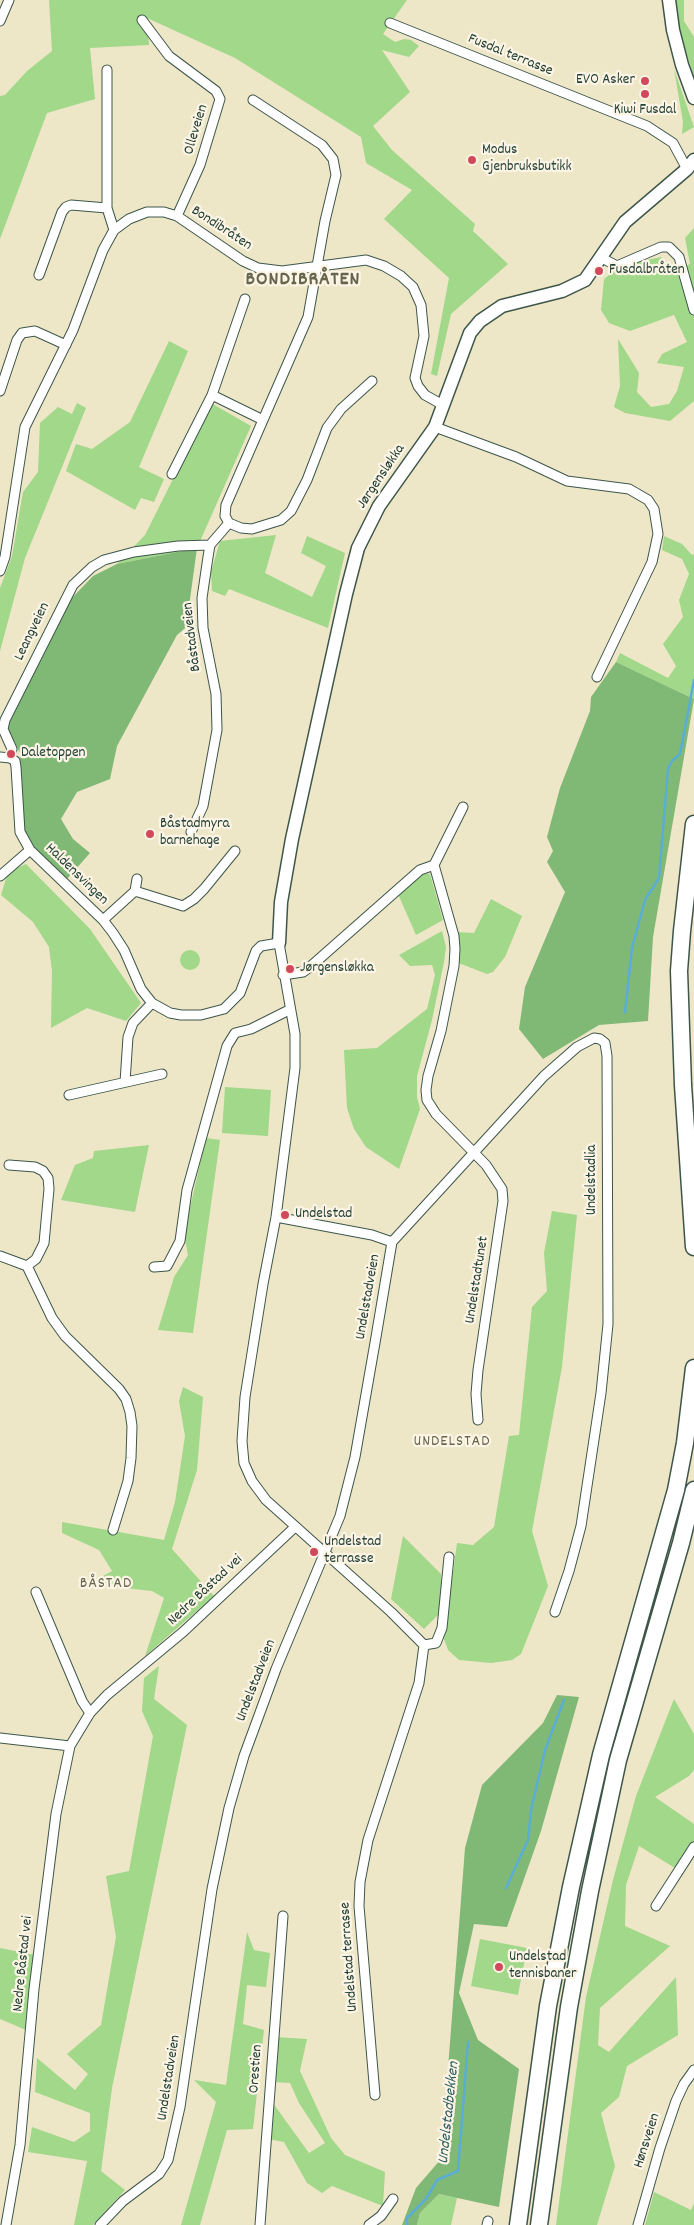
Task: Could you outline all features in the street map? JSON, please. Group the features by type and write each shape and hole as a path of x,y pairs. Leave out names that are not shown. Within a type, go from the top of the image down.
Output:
{"highway":[{"path":"694,824 679,971 683,1085 694,1247"},
{"path":"518,2225 548,2006 571,1887 601,1756 676,1490 690,1410 694,1368"},
{"path":"539,2225 569,2007 590,1891 614,1779 681,1544 694,1490"}],"street":[{"path":"0,21 9,0"},
{"path":"669,0 673,30 682,65 694,98"},
{"name":"Olleveien","path":"142,20 169,56 216,91 220,99 200,165 177,216"},
{"name":"Fusdal terrasse","path":"390,23 647,126 673,143 692,165"},
{"path":"107,70 107,208 114,230"},
{"path":"253,100 322,145 333,159 336,175 325,221 308,317 226,505 225,516 229,523 241,528 252,529 281,520 291,511 304,486 327,428 341,410 372,382"},
{"name":"Jørgensløkka","path":"276,1217 295,1068 295,1034 289,1010 279,943 281,902 292,839 358,548 378,506 435,427 462,351 470,333 480,321 502,306 578,285 593,271 625,222 692,165"},
{"path":"39,275 66,207 71,205 107,208"},
{"name":"Bondibråten","path":"0,571 5,556 24,427 66,345 103,250 114,230 129,219 146,212 164,212 177,216 243,261 258,268 282,270 366,260 384,266 401,276 412,287 421,304 424,336 416,378 418,386 425,395 443,405"},
{"path":"602,258 617,266 662,247 669,247 679,257 694,310"},
{"path":"172,474 212,395 245,299"},
{"path":"0,391 17,340 22,333 35,331 66,345"},
{"path":"212,395 263,420"},
{"path":"435,427 516,457 567,481 629,489 648,500 654,509 658,534 652,562 597,677"},
{"path":"210,545 229,523"},
{"name":"Leangveien","path":"30,850 20,832 16,767 15,762 10,758 12,749 3,729 5,720 67,596 81,577 92,567 104,560 134,552 178,546 210,545"},
{"name":"Båstadveien","path":"191,832 203,806 217,730 216,694 203,628 202,598 210,545"},
{"path":"0,757 10,758"},
{"path":"463,807 434,866 454,936 455,949 454,966 441,1031 428,1076 427,1100 445,1125 474,1152"},
{"path":"0,876 30,850"},
{"name":"Haldensvingen","path":"30,850 103,920 124,950 141,989 152,1003"},
{"path":"137,879 135,891 182,906 194,899 204,889 235,851"},
{"path":"283,975 297,974 310,967 420,870 434,866"},
{"name":"Haldensvingen","path":"103,920 135,891"},
{"path":"125,1082 128,1037 133,1023 152,1003 181,1015 201,1015 224,1009 240,993 256,951 261,946 279,943"},
{"path":"154,1267 167,1266 180,1241 187,1190 227,1046 236,1033 251,1029 289,1010"},
{"name":"Undelstadlia","path":"392,1242 410,1219 544,1076 576,1047 594,1038 600,1039 605,1043 607,1056 607,1344 581,1526 569,1571 555,1612"},
{"path":"69,1096 162,1074"},
{"name":"Undelstadtunet","path":"474,1152 497,1178 502,1189 503,1201 478,1370 476,1394 478,1420"},
{"path":"9,1165 35,1167 43,1170 48,1178 49,1189 44,1243 36,1259 27,1266"},
{"path":"276,1217 262,1284 245,1397 242,1441 244,1464 252,1481 266,1500 391,1612 424,1645 436,1643 442,1628 449,1557"},
{"name":"Undelstadveien","path":"100,2225 123,2201 159,2174 168,2160 180,2107 212,1889 229,1808 244,1756 276,1668 340,1516 348,1487 392,1242 372,1235 276,1217"},
{"path":"0,1256 27,1266 52,1318 65,1336 119,1389 130,1412 131,1450 128,1481 113,1530"},
{"name":"Nedre Båstad vei","path":"6,2225 20,2145 34,1989 56,1814 70,1746 90,1713 106,1695 183,1632 295,1527"},
{"path":"36,1592 82,1701 90,1713"},
{"name":"Undelstad terrasse","path":"375,2095 359,1906 360,1882 368,1840 419,1683 424,1645"},
{"path":"0,1738 70,1746"},
{"path":"656,1906 694,1847"},
{"name":"Orestien","path":"260,2225 283,1916"},
{"name":"Hønsveien","path":"638,2225 660,2148 676,2101 684,2084 694,2070"},
{"path":"370,2225 381,2216 393,2199"}],"green space":[{"path":"49,0 407,0 383,34 395,42 404,39 411,40 419,46 409,57 382,50 410,92 373,126 392,150 475,224 473,231 508,264 451,314 437,376 431,374 449,278 384,219 412,190 366,163 361,137 235,58 147,18 149,45 90,48 95,99 47,113 0,239 0,96 5,95 27,71 52,51"},
{"path":"675,0 684,0 684,21 694,37 694,78 676,18"},
{"path":"674,69 694,127 682,134 683,122"},
{"path":"694,228 694,401 670,421 625,413 614,407 620,386 618,339 639,373 637,392 651,407 669,404 677,391 684,367 657,363 662,354 687,342 674,315 630,331 609,323 601,310 604,279 620,266 661,257 676,270 690,264 685,238"},
{"path":"169,341 188,351 139,467 164,479 154,502 141,498 135,510 66,471 76,444 92,449 130,422"},
{"path":"77,403 86,408 25,558 0,651 0,588 12,556 23,492 38,472 40,423 58,407 72,414"},
{"path":"211,403 251,426 197,548 117,564 145,535"},
{"path":"276,535 265,573 312,597 326,566 301,553 307,536 345,553 328,628 229,589 225,596 212,591 211,572 220,541"},
{"path":"664,536 682,544 692,555 694,554 694,699 616,662 620,653 668,678 676,666 663,644 683,617 679,600 689,574 682,559 662,550"},
{"path":"197,548 190,599 191,623 177,635 117,746 110,779 77,792 61,819 73,839 90,853 67,879 27,844 21,823 20,753 6,724 71,599 93,576 117,564"},
{"path":"616,662 694,699 653,937 648,1021 599,1025 543,1059 519,1029 525,987 565,892 547,862 553,851 547,837 560,788 590,711 591,697"},
{"path":"26,864 90,929 141,1003 126,1021 87,1008 51,1028 52,971 49,947 33,922 1,895 8,872"},
{"path":"424,873 430,874 443,920 416,935 398,894"},
{"path":"491,899 522,916 505,957 493,972 487,974 456,962 456,932 474,933"},
{"path":"442,931 446,947 444,962 432,1020 417,1076 417,1097 420,1109 399,1169 366,1147 354,1129 347,1108 344,1050 377,1048 427,1009 435,975 432,965 410,966 399,955"},
{"path":"186,950 194,950 200,956 200,964 194,970 186,970 180,964 180,956"},
{"path":"225,1087 271,1090 268,1136 222,1133"},
{"path":"206,1138 220,1140 193,1333 158,1330 174,1277 188,1255 184,1234"},
{"path":"149,1145 135,1212 61,1200 75,1165 93,1158 94,1151"},
{"path":"552,1211 577,1215 562,1367 532,1531 548,1586 521,1654 512,1660 491,1663 459,1660 448,1650 444,1639 457,1543 473,1545 494,1527 509,1436 519,1435 532,1307 547,1291 544,1253"},
{"path":"183,1387 203,1397 197,1470 172,1549 214,1596 145,1656 164,1598 152,1591 89,1584 112,1571 99,1550 62,1533 62,1522 164,1540 175,1502 185,1436 179,1401"},
{"path":"403,1536 441,1574 442,1611 424,1629 391,1599"},
{"path":"159,1666 154,1699 187,1725 112,2088 101,2171 125,2190 93,2225 74,2225 87,2161 28,2152 32,2127 74,2142 90,2131 90,2113 35,2092 37,2058 75,2090 88,2074 67,2054 101,2025 116,1937 106,1876 129,1871 153,1736 142,1711 144,1678"},
{"path":"557,1695 579,1697 541,1831 507,1927 474,1924 459,1993 478,2040 519,2069 499,2207 439,2194 420,2213 417,2225 402,2225 416,2188 441,2159 465,1848 482,1785 543,1723"},
{"path":"674,1699 694,1734 694,1770 689,1776 655,1797 694,1824 694,1843 675,1868 639,1846 626,1885 625,1926 670,1946 600,2008 598,2045 609,2052 676,1977 678,2035 627,2066 619,2097 601,2113 615,2166 597,2225 556,2225 586,1997 613,1880 636,1796"},
{"path":"247,1932 254,1950 270,1953 266,1987 247,1985 243,2024 264,2030 253,2129 227,2130 200,2225 181,2225 216,2102 194,2080 226,2085"},
{"name":"Undelstad tennisbaner","path":"480,1939 527,1948 518,1995 471,1986"},
{"path":"0,1948 35,1955 26,2030 0,2019"},
{"path":"275,2037 307,2039 300,2071 331,2138 345,2155 385,2172 383,2206 332,2186 322,2193 307,2183 284,2142 268,2139 270,2099 309,2153 325,2143 299,2103 290,2083 272,2082"},
{"path":"654,2192 691,2210 694,2203 694,2225 645,2225"},
{"path":"439,2194 457,2198 451,2225 417,2225 420,2213"}],"waterway":[{"path":"625,1012 632,948 645,900 659,878 668,769 672,761 680,754 694,680"},
{"path":"506,1888 528,1840 531,1810 545,1750 564,1700"},
{"name":"Undelstadbekken","path":"407,2225 407,2218 426,2199 437,2180 458,2171 468,2042"}],"place":[{"name":"EVO Asker","path":"645,81"},
{"name":"Kiwi Fusdal","path":"645,94"},
{"name":"Modus Gjenbruksbutikk","path":"472,160"},
{"name":"Fusdalbråten","path":"599,271"},
{"name":"Daletoppen","path":"11,754"},
{"name":"Båstadmyra barnehage","path":"150,834"},
{"name":"Jørgensløkka","path":"290,969"},
{"name":"Undelstad","path":"285,1215"},
{"name":"Undelstad terrasse","path":"314,1552"},
{"name":"Undelstad tennisbaner","path":"499,1967"}],"district":[{"name":"BONDIBRÅTEN","path":"303,281"},
{"name":"UNDELSTAD","path":"452,1443"},
{"name":"BÅSTAD","path":"106,1585"}]}
